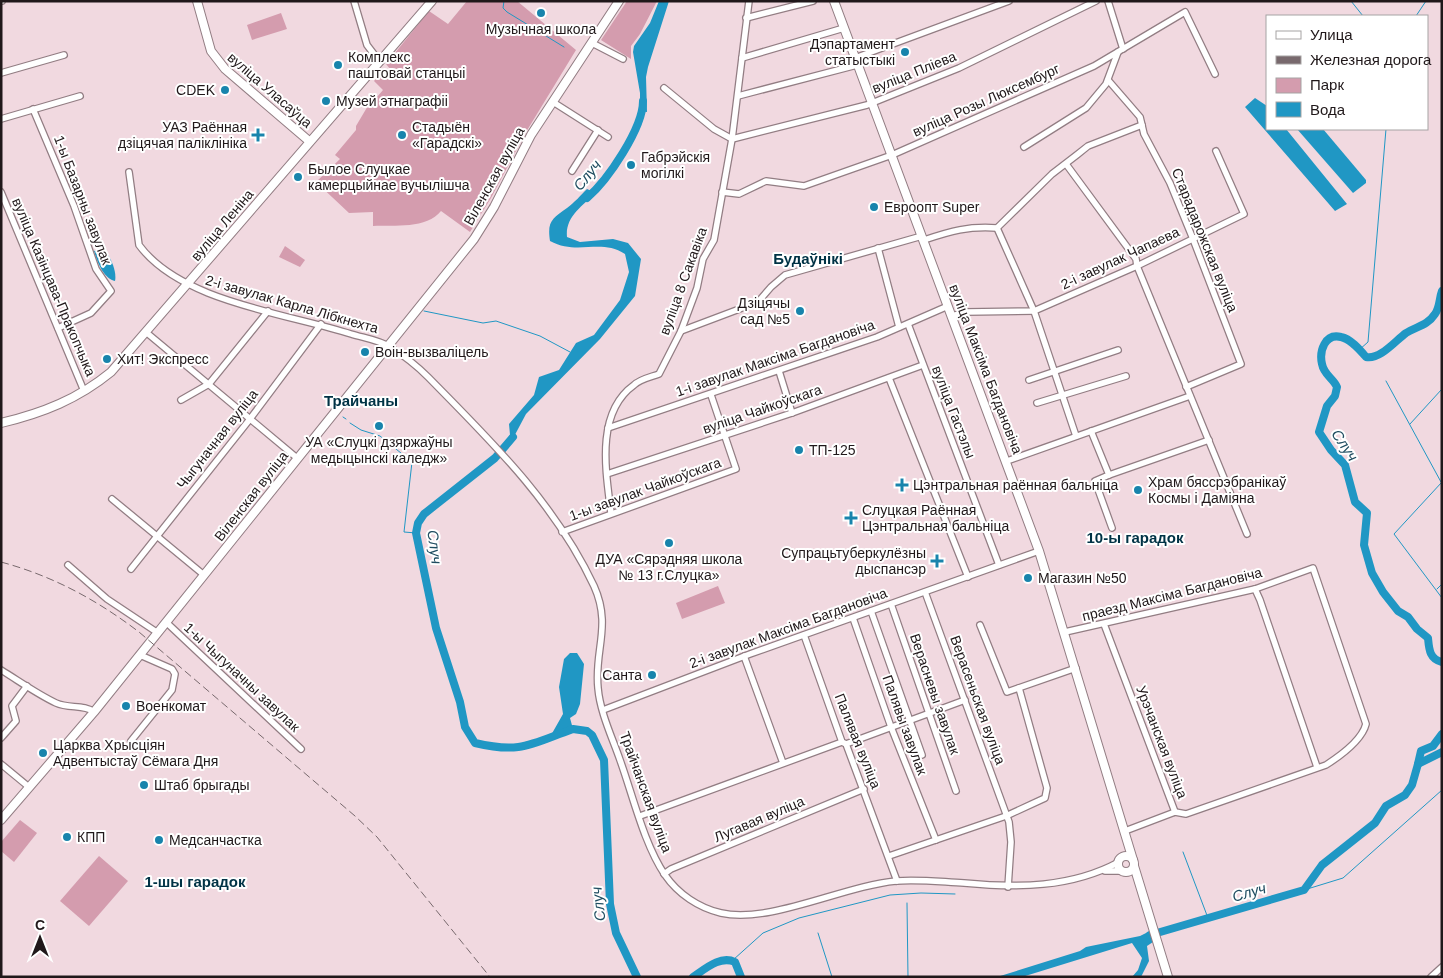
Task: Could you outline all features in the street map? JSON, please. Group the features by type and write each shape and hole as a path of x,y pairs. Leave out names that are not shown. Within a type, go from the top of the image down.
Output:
{"main road":[{"name":"вуліца Леніна","path":"1,423 49,410 84,391 112,372 309,141 432,1"},
{"name":"Віленская вуліца","path":"1,820 94,712 167,623 486,222 531,135 619,1"},
{"name":"вуліца Максіма Багдановіча","path":"834,1 1039,551 1076,668 1168,977"},
{"name":"вуліца Уласаўца","path":"199,2 213,56 225,69 309,141"},
{"name":"вуліца Максіма Багдановіча","path":"1120,860 1125,834"},
{"path":"1122,871 1130,872 1134,863 1128,856 1120,860 1122,871 1142,890"}],"street":[{"path":"354,1 367,45 380,62"},
{"name":"вуліца 8 Сакавіка","path":"611,513 605,447 608,428 622,395 635,383 659,374 681,331 697,288 703,259 714,240 732,140 748,1"},
{"path":"746,18 812,1"},
{"path":"738,96 856,61 1009,1"},
{"name":"вуліца Пліева","path":"732,140 872,102 959,68 1096,1"},
{"path":"1024,147 1086,108 1108,80 1120,51 1108,1"},
{"name":"вуліца Розы Люксембург","path":"722,192 739,194 766,182 804,186 892,156 1094,66 1185,12 1215,74"},
{"path":"742,58 844,28"},
{"path":"592,42 623,59"},
{"path":"1,73 64,55"},
{"name":"Старадарожская вуліца","path":"1108,80 1128,101 1142,125 1193,239 1241,364 1186,387"},
{"path":"664,88 714,129 732,140"},
{"path":"1,119 80,96"},
{"path":"553,102 608,137"},
{"name":"1-ы Базарны завулак","path":"33,109 74,206 96,269 112,291 91,313 58,328"},
{"path":"681,331 758,302 785,275 878,248 956,229 974,226 997,228 1052,174 1088,146 1142,125"},
{"path":"572,171 598,130"},
{"name":"2-і завулак Чапаева","path":"952,316 966,312 1034,311 1137,266 1244,214 1216,151"},
{"path":"1066,164 1136,259 1137,266 1247,534"},
{"name":"2-і завулак Карла Лібкнехта","path":"129,172 139,245 146,254 188,285 268,311 322,324 388,346 424,374 486,436"},
{"name":"вуліца Казінцава-Пракопчыка","path":"1,192 84,391"},
{"path":"997,228 1034,311 1076,436"},
{"path":"878,248 899,327"},
{"name":"1-і завулак Максіма Багдановіча","path":"608,428 780,371 908,324 948,306"},
{"path":"181,400 209,384 268,311"},
{"name":"Чыгуначная вуліца","path":"131,568 250,419 322,324"},
{"name":"вуліца Гастэлы","path":"908,324 999,565"},
{"path":"147,333 297,458"},
{"path":"1029,380 1118,350"},
{"name":"вуліца Чайкоўскага","path":"607,474 792,413 923,365"},
{"path":"780,371 792,413"},
{"path":"1037,403 1126,376"},
{"path":"889,378 968,576"},
{"path":"711,395 724,435"},
{"path":"1007,461 1190,396"},
{"path":"1091,431 1109,475"},
{"name":"1-ы завулак Чайкоўскага","path":"562,532 736,469 724,435"},
{"name":"Трайчанская вуліца","path":"486,436 516,466 534,489 592,582 601,605 604,630 598,687 603,710 657,861 664,874 677,889 692,901 707,909 738,916 772,912 844,891 897,881 1008,887 1046,885 1103,871 1122,871"},
{"path":"1112,528 1095,481 1209,440"},
{"path":"112,499 204,575"},
{"name":"2-і завулак Максіма Багдановіча","path":"603,710 744,656 1039,551"},
{"path":"68,565 107,599 158,633"},
{"name":"праезд Максіма Багдановіча","path":"1065,632 1254,589 1312,568"},
{"name":"Урэчанская вуліца","path":"1104,624 1175,812 1186,814 1335,760 1357,739 1366,724 1312,568"},
{"path":"1254,589 1260,600 1318,767"},
{"name":"Верасеньская вуліца","path":"925,592 1011,833 1008,887"},
{"name":"Верасневы завулак","path":"891,604 956,791"},
{"path":"871,611 922,755"},
{"name":"Палявы завулак","path":"853,618 891,727 936,840"},
{"name":"1-ы Чыгуначны завулак","path":"167,623 301,749"},
{"path":"980,624 1007,692 1076,668"},
{"name":"Палявая вуліца","path":"804,635 844,743 864,789 897,881"},
{"path":"130,741 172,690 175,680 172,669 140,655"},
{"path":"744,656 783,763"},
{"path":"1,670 56,703 72,708 88,708 94,712"},
{"path":"1,738 16,721 12,706 27,686"},
{"path":"889,856 1006,816 1040,802 1047,793 1020,688"},
{"path":"640,816 783,763 910,721 965,700"},
{"path":"1,764 29,787"},
{"name":"Лугавая вуліца","path":"664,874 670,869 864,789"},
{"path":"1125,834 1175,812"},
{"name":"Трайчанская вуліца","path":"1103,871 1120,860"},
{"path":"1431,977 1441,968"}],"green space":[{"path":"467,1 517,1 576,50 526,132 491,198 470,232 441,211 427,221 410,225 373,226 373,212 349,213 316,182 340,159 335,155 356,130 356,126 372,99 377,97 383,90 374,81 378,76 385,80 389,78 390,69 386,64 429,11 448,24"},
{"path":"627,1 657,1 640,34 631,46 631,59 601,40"},
{"path":"281,13 287,29 252,40 247,25"},
{"path":"285,246 305,260 300,267 279,257"},
{"path":"718,586 725,603 682,619 676,603"},
{"path":"20,820 37,833 14,862 1,851 1,842"},
{"path":"99,856 128,881 89,926 60,901"}],"water":[{"path":"659,1 669,1 646,77 647,112 640,111 640,93 633,52 634,46 650,23"},
{"path":"1255,98 1266,105 1266,130 1287,130 1347,204 1335,211 1245,107"},
{"path":"1298,130 1324,130 1366,180 1366,183 1353,193"},
{"path":"587,189 596,193 580,207 572,218 567,230 567,237 580,242 613,239 628,243 641,259 635,296 600,339 526,414 509,446 505,443 510,435 509,424 534,395 539,377 559,370 576,343 594,335 620,300 629,272 625,254 616,249 607,247 570,247 550,241 549,229 552,221"},
{"path":"100,249 107,253 111,261 115,273 115,281 104,274 99,265 94,251"},
{"path":"570,653 577,653 584,664 580,704 576,714 570,718 573,729 550,737 563,714 559,687 564,659"},
{"path":"1150,931 1153,942 1147,946 1149,961 1141,977 1132,977 1138,970 1142,958 1132,943 1022,977 997,977 1080,951 1086,947 1140,936"}],"waterway":[{"path":"504,1 503,8 507,12 564,47"},
{"path":"1351,1 1362,15"},
{"path":"1417,15 1426,1"},
{"name":"Случ","path":"587,198 605,179 623,153 637,125 643,101"},
{"path":"1359,350 1368,342 1386,130"},
{"name":"Случ","path":"1442,291 1438,309 1432,318 1406,333 1377,356 1366,357 1352,342 1345,338 1335,336 1327,340 1322,349 1322,364 1337,387 1335,396 1327,406 1319,432 1331,450 1345,465 1355,502 1367,513 1364,545 1372,573 1383,592 1398,611 1408,617 1417,629 1428,638 1432,656 1442,662"},
{"path":"424,311 483,323 496,321 540,336 570,352"},
{"path":"1386,381 1441,482"},
{"path":"1410,424 1442,389"},
{"path":"350,423 361,430 380,436 412,462 404,532 416,533"},
{"name":"Случ","path":"513,437 495,458 424,514 418,523 416,533 436,628 460,702 465,727 475,743 504,748 526,746 573,729 587,731 592,735 604,760 610,904 616,933 637,977"},
{"path":"1442,482 1394,534 1442,598"},
{"path":"1437,589 1442,584"},
{"path":"1418,764 1421,751 1433,746 1442,734"},
{"name":"Случ","path":"1150,935 1304,890 1322,865 1375,823 1386,806 1405,795 1412,785 1418,764 1442,752"},
{"path":"1304,890 1343,878 1442,790"},
{"path":"1183,852 1208,918"},
{"path":"733,960 763,933 799,918 890,895 921,893 955,894"},
{"path":"907,903 908,977"},
{"path":"818,933 832,977"},
{"name":"Случ","path":"693,977 713,964 724,960 735,962 741,977"}],"railway":[{"path":"1,562 39,574 74,590 91,599 139,632 355,816 377,837 490,977"}],"place":[{"name":"Музычная школа","path":"541,13"},
{"name":"Дэпартамент статыстыкі","path":"905,52"},
{"name":"Комплекс паштовай станцыі","path":"338,65"},
{"name":"CDEK","path":"225,90"},
{"name":"Музей этнаграфіі","path":"326,101"},
{"name":"УАЗ Раённая дзіцячая паліклініка","path":"258,135"},
{"name":"Стадыён «Гарадскі»","path":"402,135"},
{"name":"Габрэйскія могілкі","path":"631,165"},
{"name":"Былое Слуцкае камерцыйнае вучылішча","path":"298,177"},
{"name":"Евроопт Super","path":"874,207"},
{"name":"Дзіцячы сад №5","path":"800,311"},
{"name":"Воін-вызваліцель","path":"365,352"},
{"name":"Хит! Экспресс","path":"107,359"},
{"name":"УА «Слуцкі дзяржаўны медыцынскі каледж»","path":"379,426"},
{"name":"ТП-125","path":"799,450"},
{"name":"Цэнтральная раённая бальніца","path":"902,485"},
{"name":"Храм бяссрэбранікаў Космы і Даміяна","path":"1138,490"},
{"name":"Слуцкая Раённая Цэнтральная бальніца","path":"851,518"},
{"name":"ДУА «Сярэдняя школа № 13 г.Слуцка»","path":"669,543"},
{"name":"Супрацьтуберкулёзны дыспансэр","path":"937,561"},
{"name":"Магазин №50","path":"1028,578"},
{"name":"Санта","path":"652,675"},
{"name":"Военкомат","path":"126,706"},
{"name":"Царква Хрысціян Адвентыстаў Сёмага Дня","path":"43,753"},
{"name":"Штаб брыгады","path":"144,785"},
{"name":"КПП","path":"67,837"},
{"name":"Медсанчастка","path":"159,840"}],"district":[{"name":"Будаўнікі","path":"808,258"},
{"name":"Трайчаны","path":"361,400"},
{"name":"10-ы гарадок","path":"1135,537"},
{"name":"1-шы гарадок","path":"195,881"}]}
